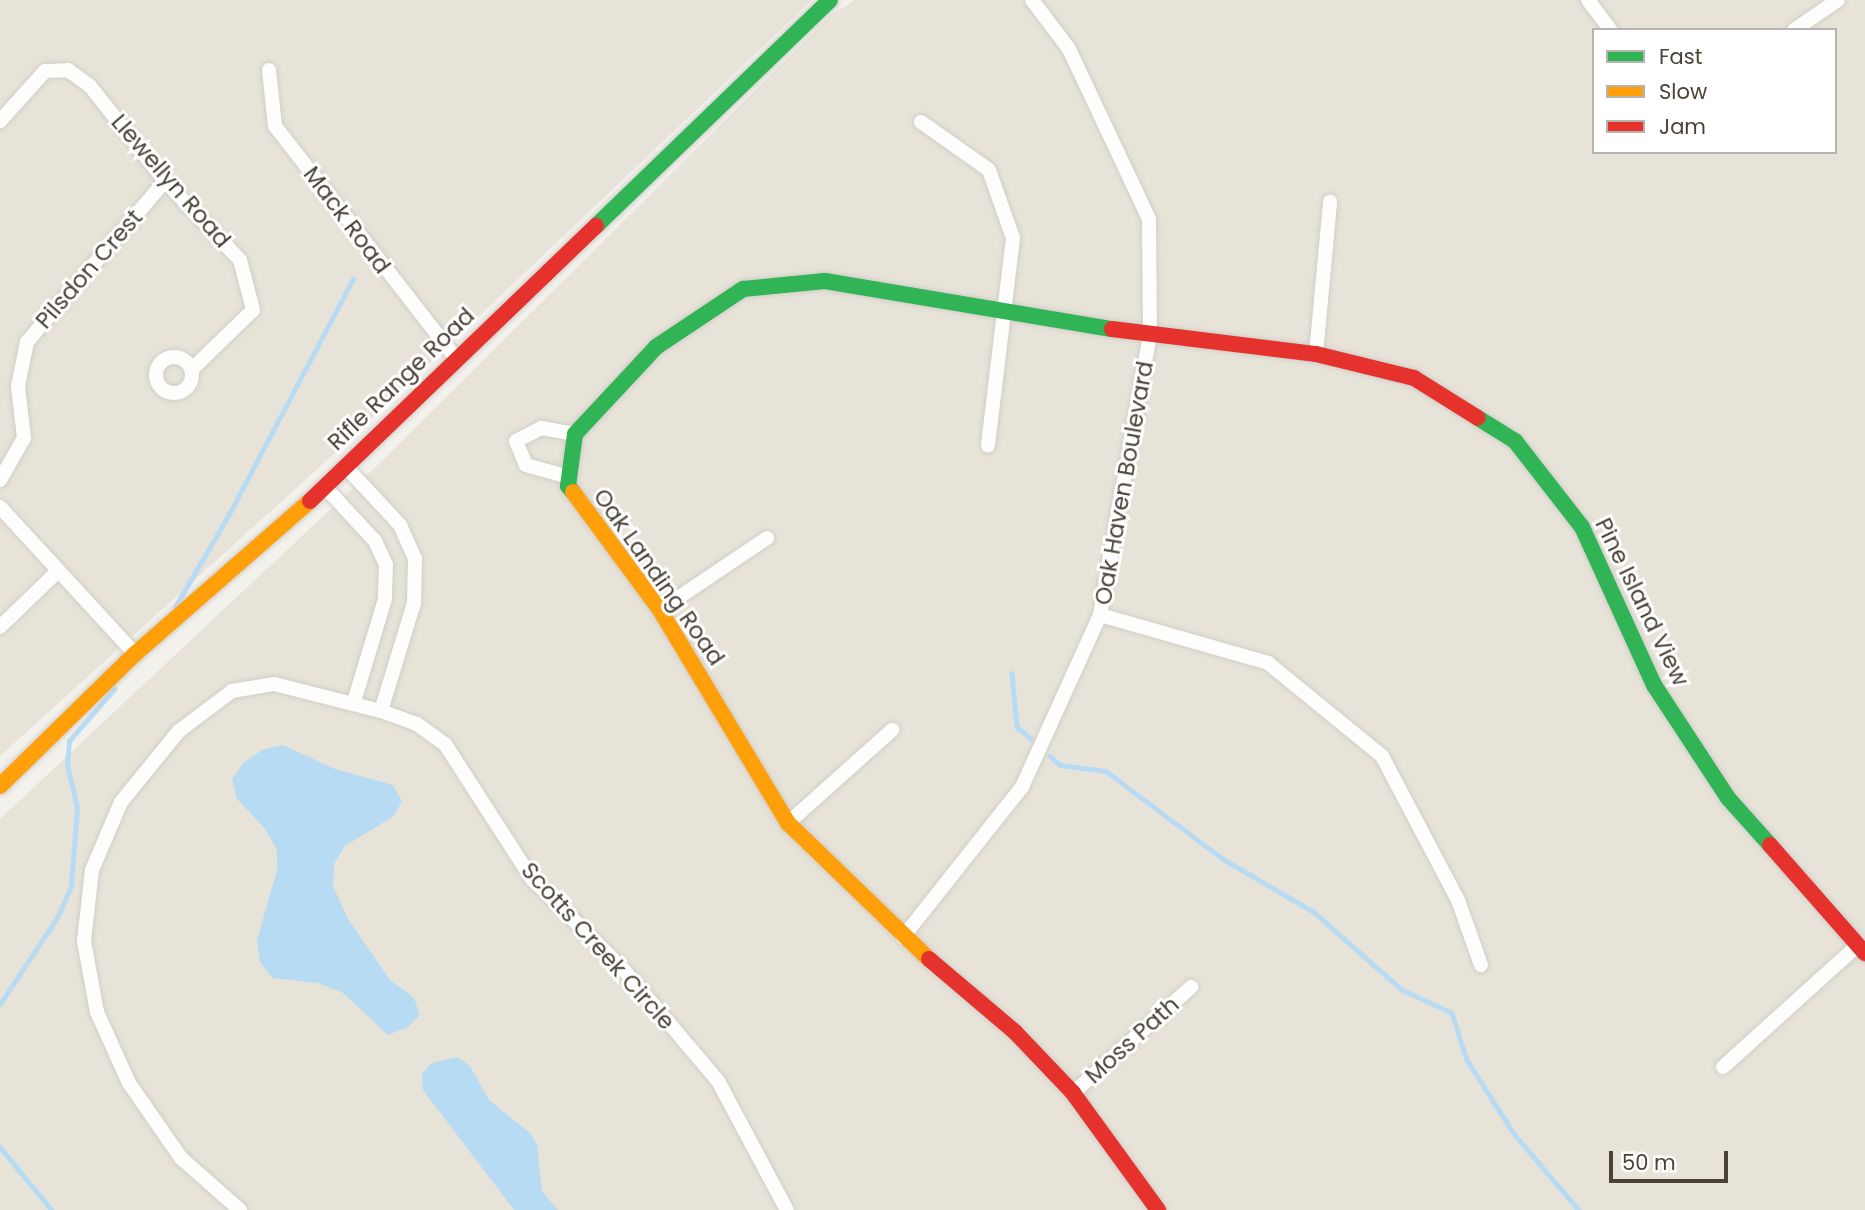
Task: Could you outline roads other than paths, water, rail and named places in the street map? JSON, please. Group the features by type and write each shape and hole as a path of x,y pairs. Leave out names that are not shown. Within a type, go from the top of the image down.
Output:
{"street":[{"name":"Rifle Range Road","path":"0,786 135,654 325,488 455,358 830,0"},
{"name":"Oak Haven Boulevard","path":"903,937 1022,787 1100,615 1150,335 1149,219 1069,49 1032,0"},
{"path":"1588,0 1609,28"},
{"path":"1797,28 1838,0"},
{"name":"Llewellyn Road","path":"0,121 45,71 68,70 90,86 165,181 240,260 253,310 191,370"},
{"name":"Mack Road","path":"269,70 275,126 455,358"},
{"path":"920,122 989,170 1013,239 988,445"},
{"name":"Pilsdon Crest","path":"0,480 24,438 18,386 27,342 165,181"},
{"path":"1316,354 1330,202"},
{"path":"569,477 526,465 516,441 541,428 575,434 656,347 743,289 825,281 1150,335"},
{"name":"Pine Island View","path":"1150,335 1316,354 1413,379 1515,440 1582,527 1654,685 1728,798 1861,950"},
{"name":"Oak Landing Road","path":"575,434 568,486 660,610 788,823 903,937 1015,1032 1073,1093 1158,1210"},
{"path":"345,466 400,525 415,559 414,603 381,711"},
{"path":"325,488 375,541 386,565 385,598 354,702"},
{"path":"0,507 135,654"},
{"path":"660,610 767,537"},
{"path":"0,627 58,571"},
{"path":"1100,615 1268,663 1382,756 1458,900 1480,965"},
{"name":"Scotts Creek Circle","path":"240,1210 181,1158 129,1083 97,1012 85,941 92,870 121,802 179,732 232,691 274,684 354,702 381,711 417,724 445,744 532,879 624,970 718,1081 787,1210"},
{"path":"788,823 892,730"},
{"path":"1723,1067 1861,950"},
{"name":"Moss Path","path":"1073,1093 1191,987"}],"water":[{"path":"283,745 335,769 393,785 402,801 394,816 345,846 334,864 333,886 348,919 390,980 414,998 420,1015 408,1027 388,1035 343,993 318,983 272,978 260,962 257,940 277,870 277,851 266,830 237,799 232,779 243,763 262,750"},
{"path":"458,1057 470,1066 489,1100 530,1133 537,1144 542,1191 558,1210 514,1210 423,1090 422,1074 431,1063"}],"waterway":[{"path":"175,607 228,516 353,279"},
{"path":"1012,673 1017,727 1030,738"},
{"path":"0,1004 57,918 71,886 77,808 67,765 69,741 114,689"},
{"path":"1050,756 1060,765 1106,771 1223,859 1314,912 1401,989 1452,1013 1467,1060 1515,1135 1579,1210"},
{"path":"0,1147 52,1210"}]}
